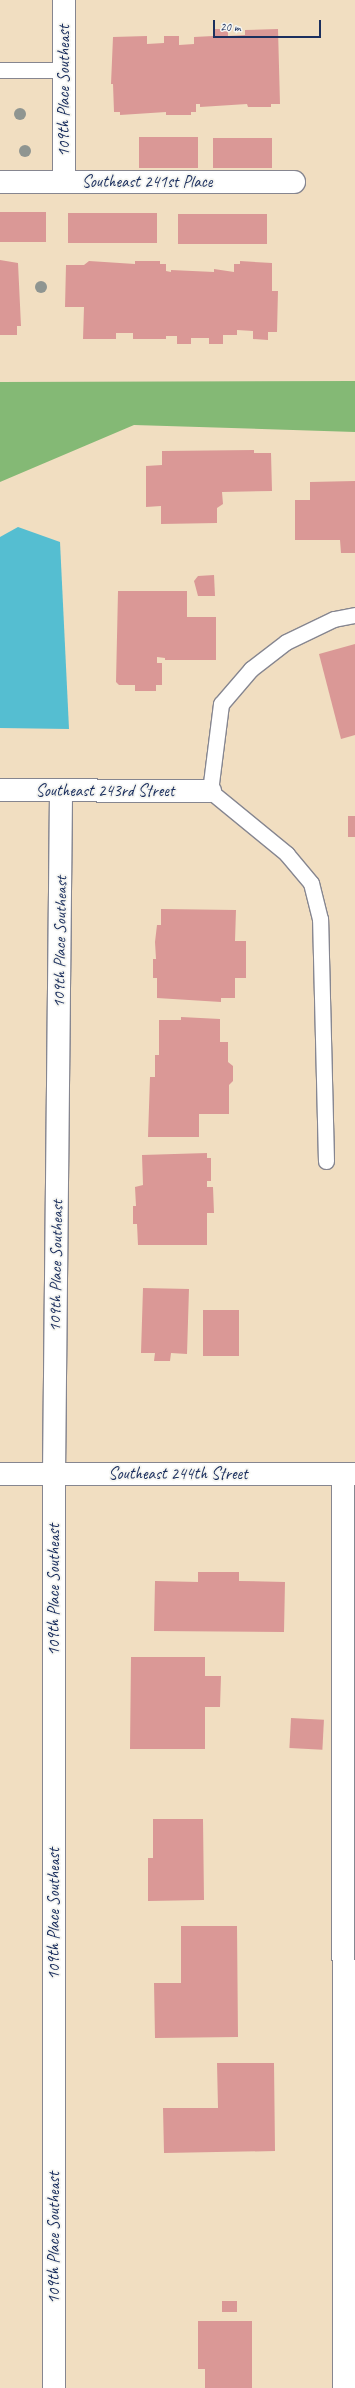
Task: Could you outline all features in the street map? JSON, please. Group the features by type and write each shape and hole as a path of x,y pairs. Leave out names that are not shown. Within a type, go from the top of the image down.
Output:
{"street":[{"name":"109th Place Southeast","path":"64,0 64,182"},
{"name":"Southeast 241st Place","path":"0,182 294,182"},
{"name":"Southeast 243rd Street","path":"0,790 210,791"},
{"name":"109th Place Southeast","path":"54,2388 54,1474 61,791"},
{"name":"Southeast 244th Street","path":"0,1474 349,1474"},
{"path":"344,2388 349,1474"}],"lane":[{"path":"0,70 64,70"},
{"path":"326,1161 320,919 311,883 287,854 210,791 221,704 251,668 286,642 334,620 355,615"}],"green space":[{"path":"355,381 355,432 134,425 0,482 0,382"}],"water":[{"path":"18,527 60,542 69,729 0,728 0,537"}],"building":[{"path":"213,29 228,29 228,36 245,35 245,30 278,29 280,104 271,104 271,107 248,107 247,104 200,107 200,104 196,104 196,112 191,112 191,115 166,115 166,112 120,115 120,112 114,112 113,84 111,84 113,37 147,36 147,44 164,43 164,36 179,36 179,45 194,44 194,37 213,36"},
{"path":"139,137 198,137 198,168 139,168"},
{"path":"213,138 272,138 272,168 213,168"},
{"path":"0,212 46,212 46,242 0,242"},
{"path":"68,213 157,213 157,243 68,243"},
{"path":"178,214 267,214 267,244 178,244"},
{"path":"0,260 18,263 21,326 17,326 17,335 0,335"},
{"path":"89,261 135,264 135,261 160,261 160,264 166,264 166,271 171,272 171,270 214,272 214,269 234,272 234,264 240,264 240,261 272,263 272,291 278,291 277,332 268,332 268,340 253,339 253,331 237,330 237,335 223,335 223,344 209,344 209,338 191,338 191,344 177,344 177,336 166,336 166,339 133,339 133,333 116,333 116,339 83,339 84,307 65,307 66,265 84,265"},
{"path":"254,450 254,453 271,453 272,491 222,492 223,504 217,508 217,523 161,524 161,506 146,507 146,466 162,465 162,451"},
{"path":"355,481 355,553 341,553 340,540 295,540 295,500 310,500 310,482"},
{"path":"214,575 215,596 198,596 194,581 198,576"},
{"path":"118,591 187,591 187,617 216,617 216,660 165,660 165,658 157,657 157,663 162,663 162,685 156,685 156,691 135,691 135,685 119,685 116,682"},
{"path":"355,644 355,735 341,739 319,654"},
{"path":"348,816 355,816 355,837 348,837"},
{"path":"161,909 236,910 235,941 246,941 246,978 235,978 235,998 221,998 221,1002 157,998 157,978 153,978 153,959 156,959 155,942 157,925 161,925"},
{"path":"181,1017 220,1019 220,1042 228,1042 228,1062 233,1066 233,1081 229,1085 229,1114 199,1114 199,1137 148,1137 150,1077 155,1077 155,1055 159,1055 159,1020 181,1020"},
{"path":"207,1153 207,1158 211,1158 211,1181 207,1181 207,1187 213,1187 214,1213 207,1213 207,1245 138,1245 137,1224 133,1224 133,1206 136,1206 135,1187 143,1185 142,1155"},
{"path":"143,1288 189,1289 187,1354 171,1353 170,1361 154,1361 155,1353 141,1353"},
{"path":"203,1310 239,1310 239,1356 203,1356"},
{"path":"198,1572 239,1572 239,1581 285,1582 284,1632 154,1631 155,1581 198,1582"},
{"path":"131,1657 205,1657 205,1676 221,1676 220,1707 205,1707 205,1749 130,1749"},
{"path":"291,1718 324,1720 322,1750 289,1748"},
{"path":"153,1819 203,1819 204,1900 148,1901 148,1858 153,1858"},
{"path":"181,1926 237,1926 238,2037 155,2038 154,1983 181,1983"},
{"path":"217,2063 274,2063 275,2151 164,2153 163,2108 218,2108"},
{"path":"222,2301 237,2301 237,2312 222,2312"},
{"path":"198,2321 252,2321 252,2388 205,2388 205,2369 198,2369"}]}
